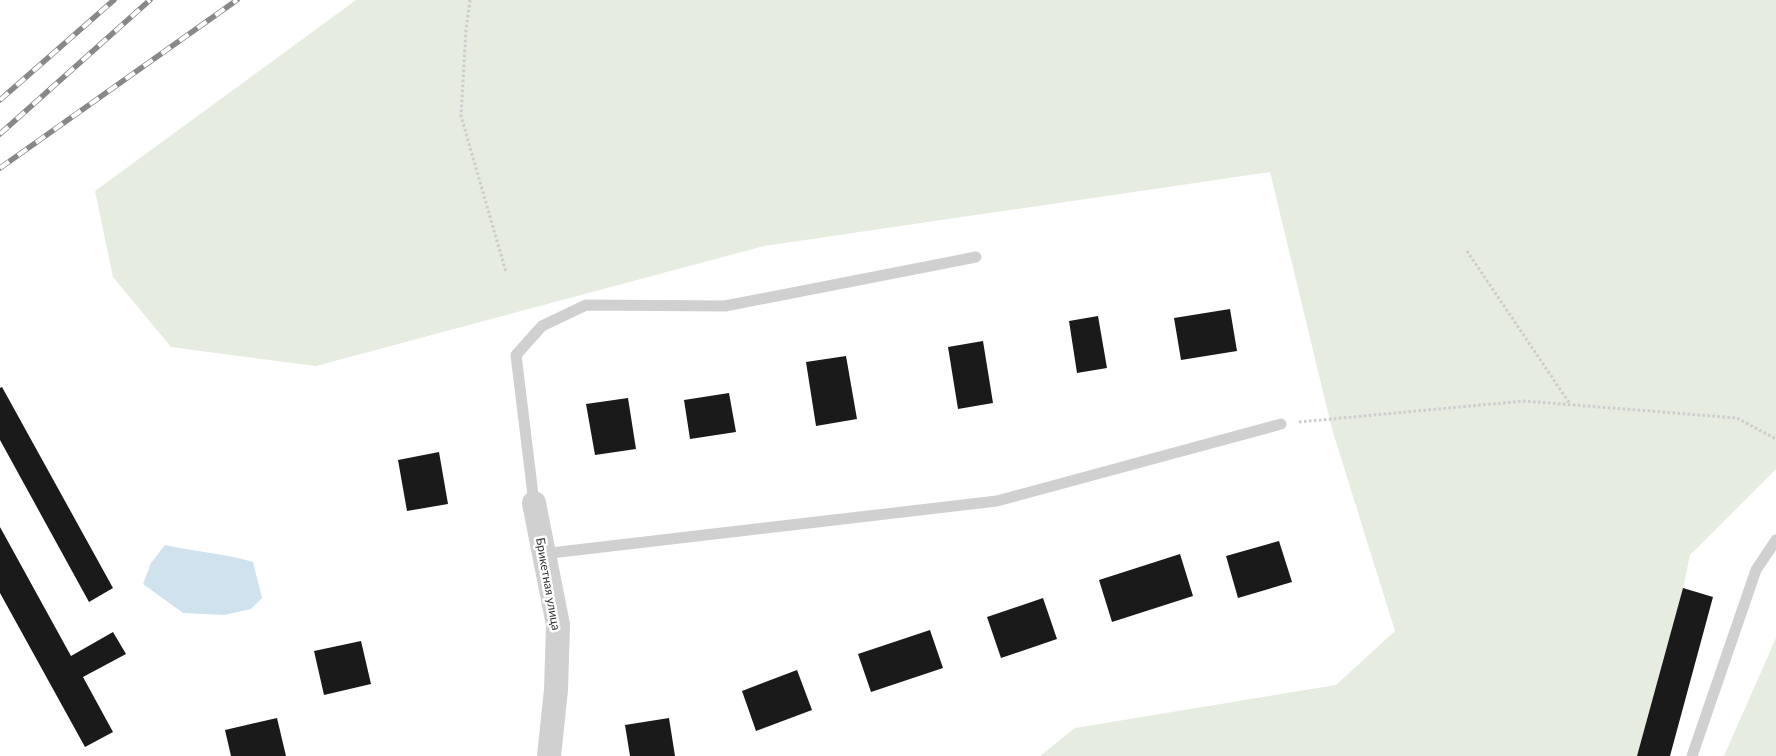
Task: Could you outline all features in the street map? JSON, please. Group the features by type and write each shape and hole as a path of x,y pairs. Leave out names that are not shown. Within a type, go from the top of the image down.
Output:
{"street":[{"name":"Брикетная улица","path":"534,503 542,554 558,625 556,690 549,756"}],"lane":[{"path":"534,503 516,356 542,326 586,305 725,306 976,257"},
{"path":"542,554 997,501 1280,424"},
{"path":"1692,756 1756,570 1776,540"}],"path":[{"path":"470,0 466,30 461,116 506,272"},
{"path":"1468,251 1570,405"},
{"path":"1280,424 1524,401 1737,418 1776,439"}],"shaded area":[{"path":"356,0 1776,0 1776,469 1690,555 1683,588 1637,756 1040,756 1075,728 1336,685 1395,631 1332,429 1270,172 764,246 316,366 171,347 113,277 95,191"},
{"path":"1776,638 1776,756 1724,756"}],"water":[{"path":"165,545 253,562 262,598 251,609 224,615 183,613 143,584 151,563"}],"building":[{"path":"1230,309 1237,351 1181,360 1174,318"},
{"path":"1098,316 1107,368 1077,373 1069,321"},
{"path":"983,341 993,403 958,409 948,347"},
{"path":"846,356 857,419 816,426 806,362"},
{"path":"2,387 113,588 89,602 0,440 0,388"},
{"path":"729,393 736,432 690,439 684,400"},
{"path":"628,398 636,449 595,455 586,404"},
{"path":"439,452 448,504 407,511 398,460"},
{"path":"0,527 71,656 113,632 126,654 83,677 113,732 85,747 0,593"},
{"path":"1279,541 1292,582 1238,598 1226,556"},
{"path":"1180,554 1193,596 1112,622 1099,580"},
{"path":"1683,588 1713,597 1670,756 1637,756"},
{"path":"1043,598 1057,639 1001,658 987,617"},
{"path":"930,630 943,668 871,692 858,654"},
{"path":"361,641 371,684 324,695 314,651"},
{"path":"797,670 812,710 756,731 742,691"},
{"path":"277,718 286,756 231,756 225,730"},
{"path":"669,718 675,756 630,756 625,725"}],"railway":[{"path":"0,100 114,0"},
{"path":"0,134 150,0"},
{"path":"0,168 237,0"}]}
